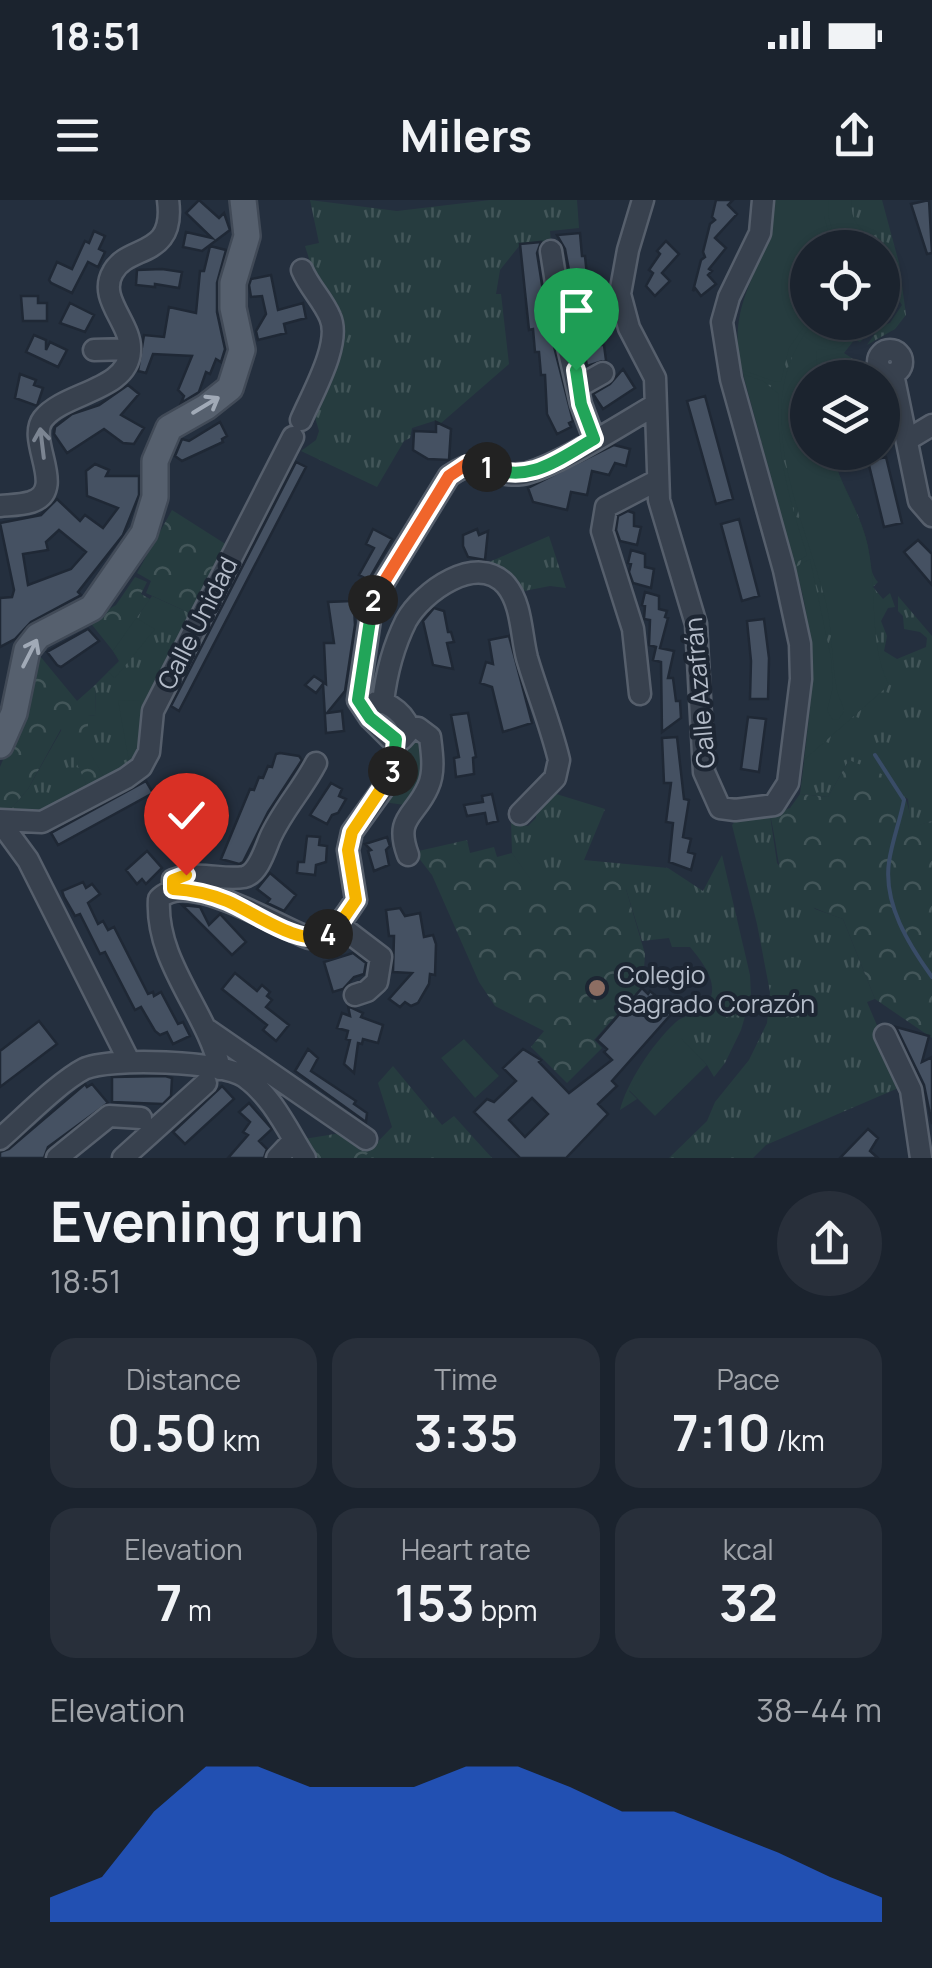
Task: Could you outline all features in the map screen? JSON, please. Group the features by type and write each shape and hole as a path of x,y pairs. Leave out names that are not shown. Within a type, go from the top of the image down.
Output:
{"main road":[{"path":"0,745 14,713 27,650 38,636 92,608 144,533 155,498 156,461 169,428 206,408 230,388 242,350 233,308 233,283 248,236 243,200"}],"street":[{"path":"0,506 31,502 47,484 40,436 44,418 56,407 124,369 130,349 124,324 109,295 108,281 115,266 148,250 162,238 168,224 168,200"},
{"name":"Calle Azafrán","path":"644,200 628,250 620,294 629,328 655,378 658,500 696,624 704,772 720,808 736,810 774,805 788,783 800,679 800,644 784,570 731,379 722,322 760,233 763,200"},
{"path":"551,251 562,321 594,439"},
{"name":"Calle Unidad","path":"42,822 126,778 141,767 149,752 153,711 297,428 336,332 302,270"},
{"path":"94,350 130,349"},
{"path":"578,386 603,373"},
{"path":"402,733 372,703 372,600 449,476 467,464 482,465 507,475 540,469 655,406"},
{"path":"900,407 920,501 932,516"},
{"path":"907,440 932,425"},
{"path":"640,694 633,629 602,531 606,507 656,480"},
{"path":"372,703 400,634 421,601 448,582 474,571 503,582 514,596 526,655 559,760 555,778 520,814"},
{"path":"402,733 418,728 430,737 432,760 427,790 403,824 402,840 408,855"},
{"path":"214,1076 208,1030 177,974 158,915 158,899 173,889 188,890 226,900 309,938 323,938 339,925 356,900 348,850 352,832 392,775 402,733"},
{"path":"173,889 173,880 186,875 246,877 255,870 280,816 316,763"},
{"path":"28,860 42,822 3,827 28,860 129,1061"},
{"path":"339,925 381,957 377,982 355,995"},
{"path":"208,1030 366,1139"},
{"path":"885,1035 911,1090 922,1158"},
{"path":"0,1139 83,1070 129,1061 214,1076 246,1077 278,1113 299,1149 277,1158"},
{"path":"123,1158 214,1076"},
{"path":"57,1158 109,1116 141,1118"}],"green space":[{"path":"310,200 397,211 490,200 577,200 579,228 550,231 551,241 520,245 500,270 496,294 501,294 509,364 440,424 434,421 412,428 410,438 404,441 377,487 301,451 316,440 319,431 314,414 343,340 343,323 316,281 305,246 319,243"},
{"path":"775,200 882,200 890,230 790,230 790,340 854,340 844,353 852,360 790,360 790,470 838,470 864,531 871,569 878,582 873,587 883,599 890,593 895,607 888,608 881,621 887,636 884,651 897,659 926,647 927,638 920,632 904,629 898,596 932,636 932,821 911,828 908,799 849,760 828,797 800,794 813,689 808,614 739,358 741,314 772,222"},
{"path":"775,200 824,200 828,230 790,230 790,340 795,340 781,381 776,382 742,370 738,345 743,302 772,223"},
{"path":"829,200 852,200 853,216 863,230 832,230"},
{"path":"900,270 906,315 900,323"},
{"path":"802,340 846,340 833,349 817,350 817,360 791,360"},
{"path":"790,365 790,470 838,470 865,535 878,652 889,685 804,760 811,663 796,567 810,559 831,658 833,687 827,711 833,720 839,719 844,711 835,679 828,610 785,459 783,388"},
{"path":"743,374 763,381 779,394 782,456 807,555 795,564"},
{"path":"172,510 227,545 192,614 146,593 151,581 137,573"},
{"path":"549,536 566,588 550,586 519,592 482,565"},
{"path":"135,577 147,582 141,594 150,599 113,651 89,621 116,605"},
{"path":"152,596 192,614 143,705 144,742 130,767 105,779 88,750 88,716 96,715 95,685 119,661 113,651"},
{"path":"136,618 155,629 115,678 108,672 120,661 113,651"},
{"path":"35,650 77,701 95,685 96,715 88,716 88,749 105,779 88,788 61,729 28,789 10,810 0,810 0,767 17,726"},
{"path":"118,700 140,701 144,742 130,767"},
{"path":"62,729 88,788 43,810 10,810 28,789"},
{"path":"414,738 421,741 423,751 419,783 404,805 383,802 405,747"},
{"path":"849,760 886,776 901,789 912,827 932,821 932,1038 875,999 843,919 802,901 791,892 780,870 770,815 790,808 800,794 828,797"},
{"path":"553,793 605,809 584,860 668,868 703,891 722,855 750,975 751,996 741,1030 714,1077 681,1039 629,1091 637,1099 620,1110 634,1077 658,1042 678,1020 706,1005 711,997 711,980 690,947 672,947 669,938 642,941 626,889 537,889 512,853 511,821 528,826"},
{"path":"770,815 777,863 815,909 843,919 875,999 867,1002 903,1086 766,1145 753,1158 669,1158 707,1121 715,1102 749,1060 767,1023 770,992 732,825 738,818"},
{"path":"467,840 470,853 494,847 497,857 512,853 537,888 596,868 626,889 645,954 643,985 594,1040 602,1048 567,1083 531,1047 544,1031 495,1006 479,982 432,875 414,852"},
{"path":"681,1038 707,1065 655,1116 629,1090"},
{"path":"464,1039 499,1076 475,1098 441,1058"},
{"path":"393,1066 442,1125 454,1116 492,1158 368,1158 365,1155 392,1127 378,1083"},
{"path":"347,1132 371,1150 368,1158 316,1158 304,1139"}],"building":[{"path":"199,200 219,218 224,213 230,230 202,251 183,247 186,232 212,238 186,213"},
{"path":"716,200 733,200 728,205 737,214 715,238 726,248 709,269 712,271 708,275 716,284 701,296 695,288 693,291 705,257 710,224 715,220 712,217"},
{"path":"929,200 932,253 927,254 911,204"},
{"path":"94,231 105,236 99,249 105,252 98,267 88,262 72,293 51,283 57,262 72,269"},
{"path":"580,233 592,323 597,323 606,360 587,366 565,249 557,235"},
{"path":"666,241 679,254 662,273 670,281 655,296 646,286 653,273 649,270"},
{"path":"541,242 537,253 548,323 573,421 569,423 571,427 557,434 547,414 545,375 541,375 539,352 535,352 533,329 529,330 520,244"},
{"path":"210,246 226,250 217,283 217,312 225,349 221,362 216,359 210,374 206,372 199,392 181,403 184,396 178,390 192,356 153,354 146,373 138,371 144,335 164,337 169,307 196,313 200,271 204,271"},
{"path":"137,270 182,272 179,288 136,285"},
{"path":"271,275 278,310 303,303 306,318 284,324 286,333 258,340 256,331 266,314 262,296 251,297 249,285 251,279"},
{"path":"21,296 38,296 38,303 47,303 47,321 23,321"},
{"path":"70,303 94,315 85,332 60,323"},
{"path":"34,335 46,340 46,350 50,342 67,350 58,367 26,352"},
{"path":"623,369 635,388 603,409 593,394 610,384"},
{"path":"20,374 36,380 34,385 43,388 37,406 15,398"},
{"path":"128,385 139,394 121,415 144,428 134,444 123,443 104,429 67,453 54,434 55,427"},
{"path":"705,396 733,499 716,504 687,401"},
{"path":"220,422 227,436 223,442 182,461 175,456 182,439 189,441"},
{"path":"436,422 451,429 449,460 428,459 413,450 414,431 436,432"},
{"path":"614,445 630,449 626,466 615,463 609,475 592,471 587,495 571,492 567,510 533,502 528,488"},
{"path":"296,462 306,467 179,711 171,706"},
{"path":"95,464 109,470 106,476 139,476 139,495 123,535 78,592 81,595 31,622 15,639 0,647 0,598 12,597 14,590 0,523 41,515 57,499 80,521 85,515 103,528 118,508 87,496 86,471","holes":["59,530 86,552 71,569 28,585 23,554 48,550 46,542"]},
{"path":"870,470 889,470 902,523 884,527"},
{"path":"628,511 634,513 634,526 641,527 637,545 620,541 616,530 618,516"},
{"path":"739,519 759,596 742,601 721,524"},
{"path":"373,529 392,539 361,593 358,608 354,608 345,691 327,713 342,711 344,731 326,733 323,684 316,693 305,685 314,676 326,684 324,643 334,643 328,602 351,601 363,577 359,575 374,548 366,544"},
{"path":"477,529 479,535 488,531 485,560 468,557 463,546 463,535"},
{"path":"918,540 932,554 932,585 904,552"},
{"path":"631,550 645,554 645,567 654,569 651,588 633,583 628,563"},
{"path":"645,592 659,596 659,609 667,611 660,648 674,651 668,678 673,678 681,718 662,732 661,662 653,660 656,647 649,645 650,620 644,619 642,605"},
{"path":"434,608 444,611 451,632 454,642 447,643 453,669 433,665 423,621"},
{"path":"764,619 769,658 768,699 750,699 747,621"},
{"path":"88,629 99,641 61,667 57,665 47,652"},
{"path":"509,636 532,723 503,732 492,687 480,683 486,662 493,664 489,640"},
{"path":"468,713 476,757 474,774 456,777 454,758 459,757 451,715"},
{"path":"748,717 766,719 759,772 741,769"},
{"path":"677,737 684,799 689,800 683,837 691,839 688,852 695,854 691,870 669,862 673,823 666,822 671,783 664,783 662,738"},
{"path":"280,753 302,760 268,812 243,862 221,859 250,789 254,790 259,777 263,778"},
{"path":"146,781 153,793 58,845 51,833"},
{"path":"331,783 342,789 339,796 346,799 327,824 310,815"},
{"path":"492,794 498,821 487,824 485,813 467,816 464,805 483,802 482,796"},
{"path":"307,836 320,837 319,845 327,846 326,862 316,865 315,875 297,873 298,862 304,862"},
{"path":"387,837 389,865 374,871 368,851 371,850 365,844"},
{"path":"147,851 162,868 146,884 142,879 137,884 126,870"},
{"path":"270,873 296,895 284,911 267,903 270,899 257,889"},
{"path":"83,882 86,888 92,884 100,894 88,903 98,924 103,921 108,930 114,927 148,994 161,992 178,1024 183,1022 190,1036 173,1044 167,1032 160,1035 155,1031 141,1007 135,1010 105,952 100,954 80,914 75,916 64,897 62,891"},
{"path":"182,905 200,907 209,925 220,914 246,942 232,955"},
{"path":"400,908 405,916 420,913 424,937 433,935 436,944 435,975 430,974 418,1003 411,1006 405,1002 400,1007 389,999 412,973 393,972 394,936 389,936 386,910"},
{"path":"353,953 366,963 364,974 333,992 324,962"},
{"path":"235,973 257,991 262,985 270,992 267,996 272,1000 266,1007 289,1025 276,1041 263,1030 267,1025 222,989"},
{"path":"642,988 674,1011 612,1081 617,1086 598,1104 608,1114 566,1158 520,1158 474,1112 487,1099 494,1102 516,1081 503,1068 523,1049 541,1060 569,1093 612,1060 597,1040","holes":["532,1098 548,1114 525,1137 509,1120"]},
{"path":"348,1006 363,1013 361,1017 383,1025 378,1043 363,1039 362,1044 358,1043 354,1073 344,1064 350,1040 346,1039 348,1031 337,1028 342,1013 350,1016"},
{"path":"39,1021 57,1044 0,1087 0,1051"},
{"path":"896,1027 929,1036 922,1062 932,1057 932,1124 924,1085"},
{"path":"308,1049 318,1058 311,1071 356,1101 354,1104 367,1113 366,1122 295,1071"},
{"path":"112,1077 172,1078 171,1096 163,1104 112,1102"},
{"path":"85,1084 92,1084 108,1103 48,1147 44,1158 0,1158 0,1152 9,1149"},
{"path":"222,1086 234,1099 185,1144 173,1132"},
{"path":"249,1103 272,1129 259,1141 267,1149 264,1158 228,1158 248,1135 243,1132 250,1122 239,1112"},
{"path":"868,1129 878,1138 870,1151 878,1158 840,1158"}],"waterway":[{"path":"875,755 904,800 889,862 890,893 907,938 932,977"}],"place":[{"name":"Colegio Sagrado Corazón","path":"597,988"}],"route":[{"path":"186,875 173,880 173,889 226,900 309,938 323,938 339,925 356,900 348,850 352,832 392,775 394,761 396,739 370,718 358,700 372,600 449,476 467,464 482,465 507,475 524,474 594,439 581,404 576,370"}]}
